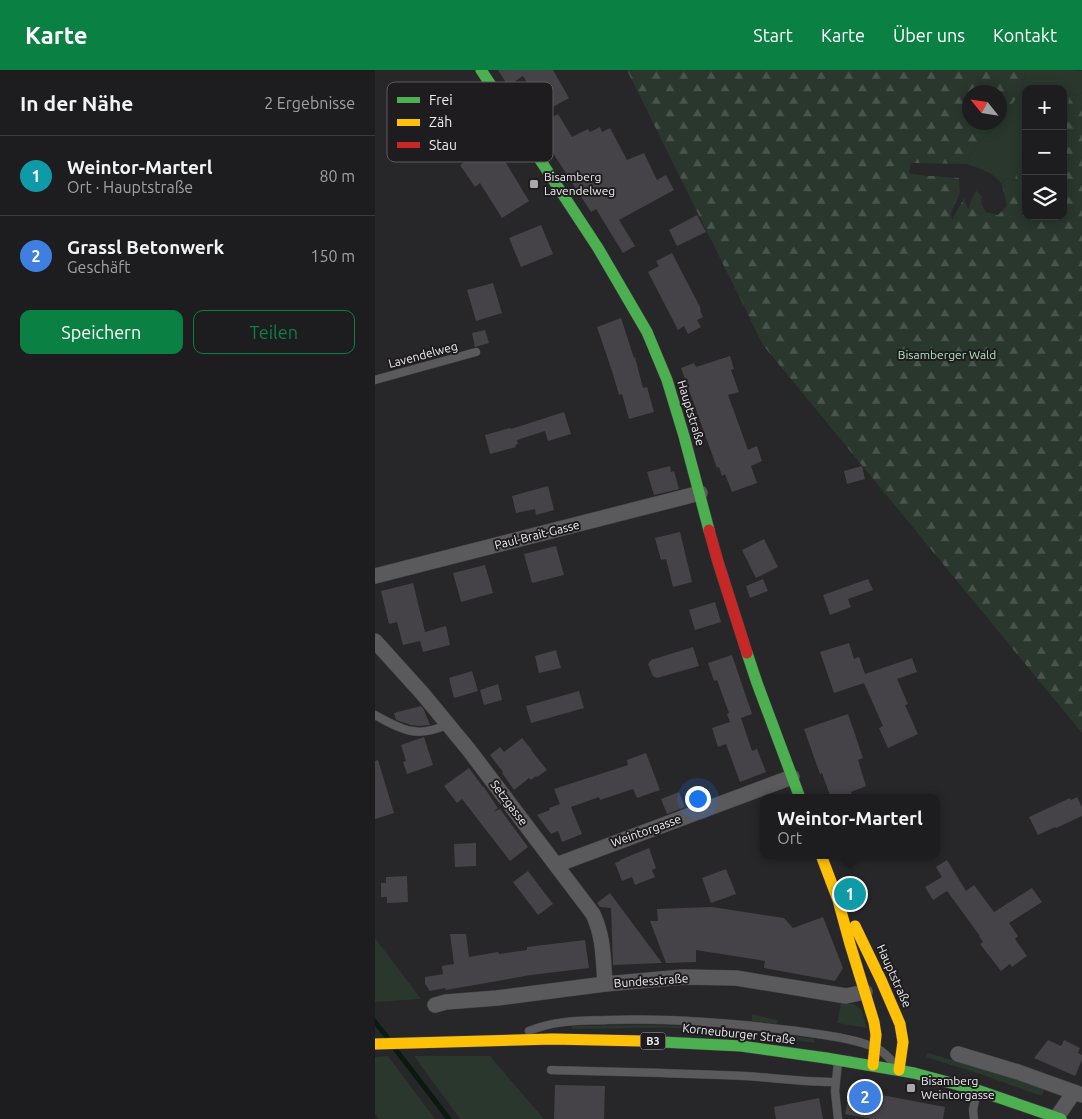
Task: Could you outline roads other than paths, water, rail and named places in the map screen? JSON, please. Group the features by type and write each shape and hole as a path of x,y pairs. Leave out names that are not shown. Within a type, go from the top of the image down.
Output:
{"main road":[{"name":"Hauptstraße","path":"481,70 489,82"},
{"name":"Hauptstraße","path":"540,162 599,248 647,332 667,380 718,562 754,674 798,794"},
{"name":"Hauptstraße","path":"823,859 838,900 874,1022 876,1035 873,1065"},
{"name":"Hauptstraße","path":"838,900 862,939 900,1024 903,1042 899,1070"},
{"name":"Korneuburger Straße","path":"375,1044 514,1039 622,1040 741,1046 873,1065 929,1076 1059,1118"}],"street":[{"name":"Paul-Brait-Gasse","path":"375,576 700,493"},
{"name":"Setzgasse","path":"375,641 422,693 473,755 593,914 602,940 605,984"},
{"name":"Weintorgasse","path":"556,865 792,777"},
{"name":"Bundesstraße","path":"435,1005 446,1002 497,998 605,984 683,977 735,978 846,996 865,992"},
{"path":"958,1054 1078,1093 1059,1118"}],"lane":[{"name":"Lavendelweg","path":"375,380 476,352"},
{"path":"375,715 401,728 415,732 432,731 448,724"},
{"path":"514,1039 548,1024 571,1022 647,1019 738,1024 853,1041 875,1048 888,1057 899,1070"},
{"path":"838,1060 836,1082 838,1119"},
{"path":"551,1070 665,1073 836,1082"},
{"path":"974,1119 973,1110 977,1090"}],"waterway":[{"path":"375,1022 387,1037"},
{"path":"396,1050 449,1119"}],"place":[{"name":"Bisamberg Lavendelweg","path":"534,184"},
{"name":"Weintor-Marterl","path":"850,894"},
{"name":"Bisamberg Weintorgasse","path":"911,1088"},
{"name":"Grassl Betonwerk","path":"865,1097"}],"park label":[{"name":"Bisamberger Wald","path":"947,355"}]}
